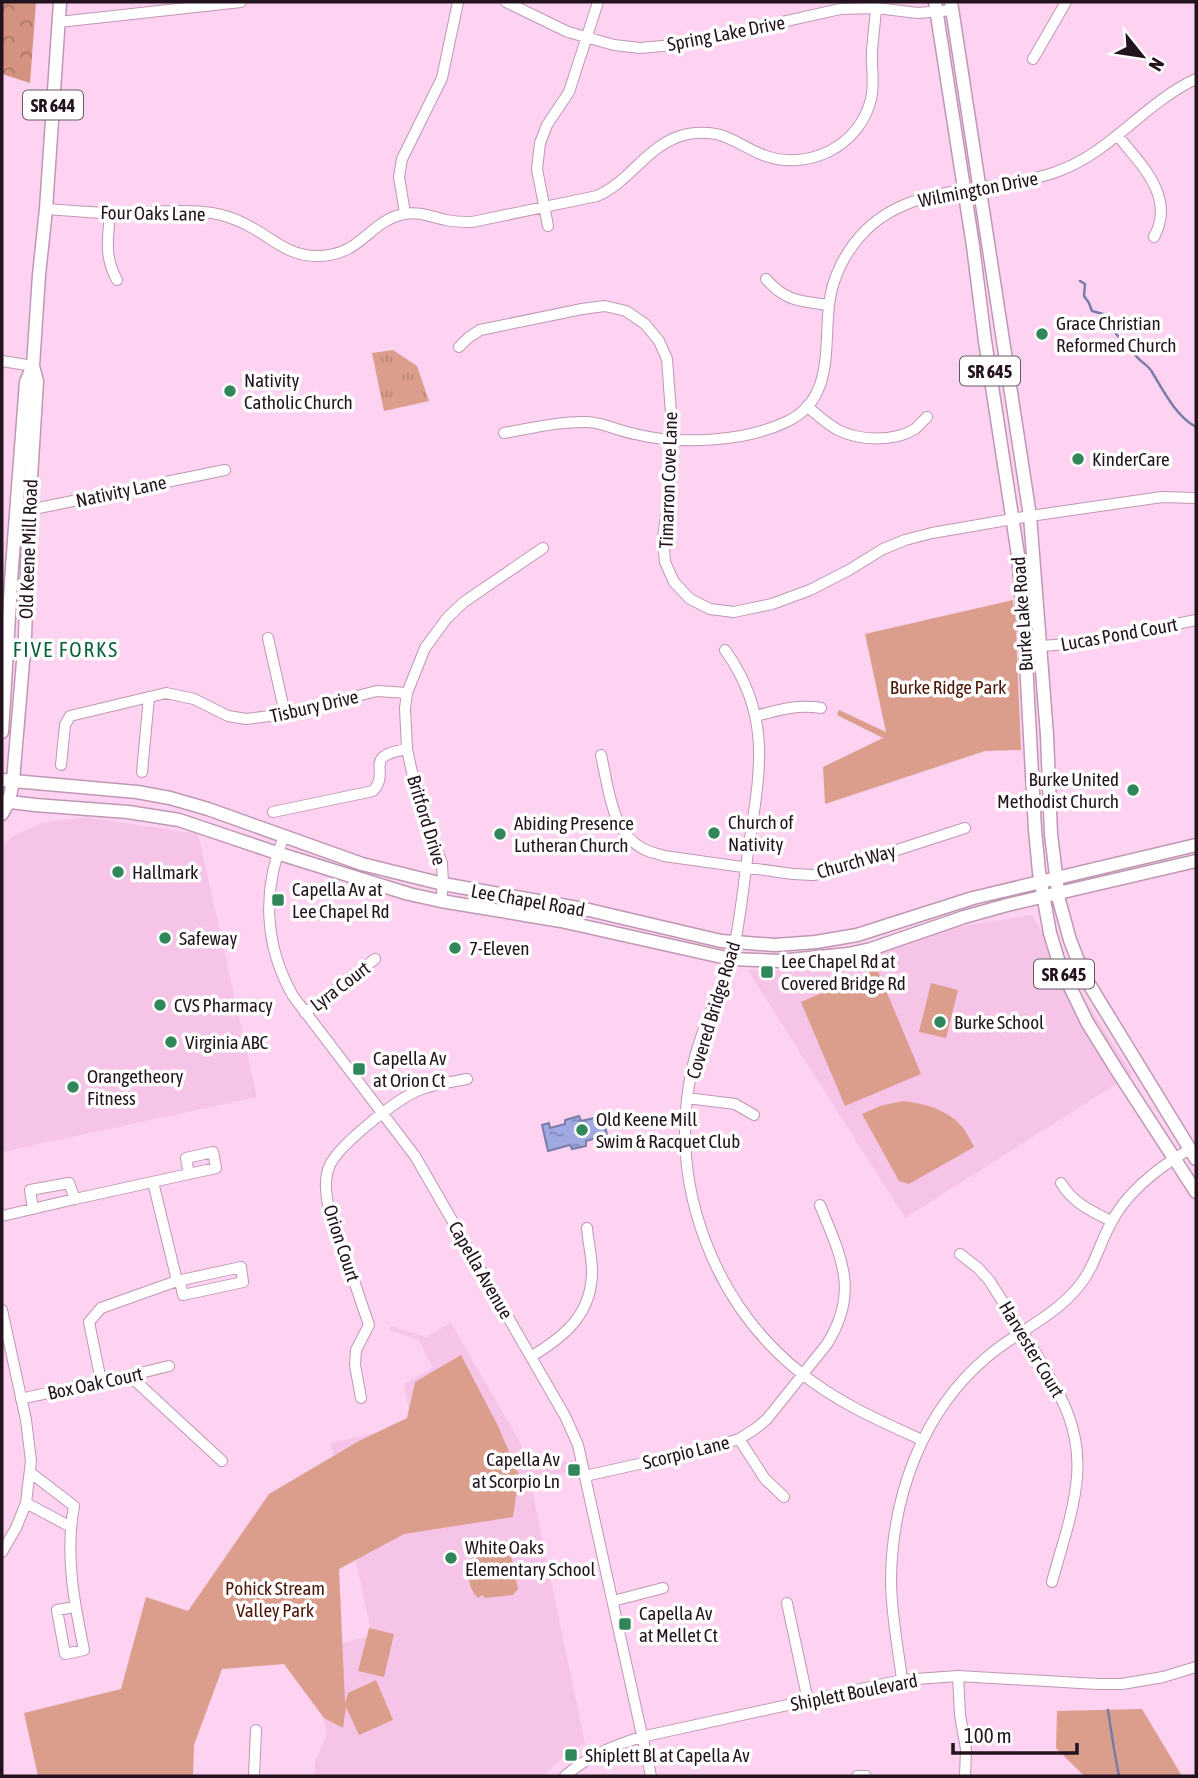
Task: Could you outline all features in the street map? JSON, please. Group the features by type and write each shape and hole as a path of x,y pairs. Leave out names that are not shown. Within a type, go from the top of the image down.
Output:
{"main road":[{"name":"Old Keene Mill Road","path":"2,732 10,590 23,511 37,381 33,366 60,2"},
{"name":"Burke Lake Road","path":"952,6 1030,516 1041,646 1051,834 1058,893 1070,940 1084,976 1193,1154"},
{"name":"Burke Lake Road","path":"936,7 1018,555 1035,830 1053,944 1072,993 1087,1022 1196,1192"},
{"name":"Old Keene Mill Road","path":"2,814 25,638 23,511"},
{"name":"Lee Chapel Road","path":"8,781 137,792 170,798 208,808 362,864 443,884 580,908 735,943 775,945 838,939 877,930 973,898 1196,845"},
{"name":"Lee Chapel Road","path":"5,801 128,812 179,820 388,888 441,901 561,920 731,959 780,961 848,954 898,941 964,917 1196,862"}],"street":[{"path":"59,22 241,2"},
{"path":"458,2 442,78 402,159 399,177 405,214 428,215 457,222 472,222 586,200 606,192 624,180 654,148 685,134 721,135 763,155 785,160 810,159 834,149 846,141 856,129 870,102 876,9"},
{"name":"Spring Lake Drive","path":"506,2 568,32 624,47 664,47 840,9 918,13 936,7 952,6"},
{"path":"548,226 537,169 540,143 547,125 569,92 598,2"},
{"path":"1033,60 1066,2"},
{"name":"Wilmington Drive","path":"807,406 821,383 826,366 832,289 844,259 857,240 876,221 916,200 1033,180 1058,172 1090,156 1171,92 1196,79"},
{"path":"1118,136 1150,176 1159,196 1162,213 1160,227 1154,237"},
{"name":"Four Oaks Lane","path":"46,209 110,213 211,213 233,218 287,250 320,256 350,248 386,221 405,214"},
{"path":"110,213 107,258 117,280"},
{"path":"766,279 788,298 829,305"},
{"name":"Timarron Cove Lane","path":"459,347 480,330 605,306 626,311 645,324 659,341 667,359 673,440 663,538 665,562 674,582 690,599 710,609 734,612 772,604 810,590 883,549 932,533 1162,497 1196,498"},
{"path":"2,361 33,366"},
{"path":"504,433 556,423 592,422 636,435 673,440 737,437 785,422 807,406 839,431 862,438 878,438 905,433 917,427 927,417"},
{"name":"Nativity Lane","path":"23,511 225,470"},
{"name":"Britford Drive","path":"441,901 442,863 422,812 407,749 407,693 425,648 447,618 464,602 543,548"},
{"name":"Lucas Pond Court","path":"1041,646 1082,643 1196,620"},
{"path":"268,638 285,714"},
{"name":"Covered Bridge Road","path":"725,650 746,684 756,716 760,771 735,943 697,1049 687,1098 685,1132 688,1174 695,1212 708,1251 727,1288 750,1322 777,1353 839,1400 922,1440"},
{"name":"Tisbury Drive","path":"61,765 65,725 70,716 166,693 194,699 228,716 246,719 285,714 377,691 407,693"},
{"path":"142,772 149,697"},
{"path":"756,716 792,707 821,708"},
{"path":"273,812 373,791 380,779 379,766 385,755 407,749"},
{"name":"Church Way","path":"601,755 615,816 625,835 647,851 664,856 813,875 965,828"},
{"name":"Capella Avenue","path":"284,836 271,876 269,902 271,938 284,980 305,1013 415,1156 532,1356 574,1434 651,1776"},
{"name":"Lyra Court","path":"305,1013 376,959"},
{"name":"Orion Court","path":"361,1398 355,1365 356,1350 369,1325 328,1205 325,1186 329,1167 347,1142 403,1098 431,1086 467,1079"},
{"path":"687,1098 735,1104 754,1115"},
{"path":"902,1680 892,1608 893,1553 897,1518 922,1440 940,1408 960,1382 988,1356 1055,1311 1077,1288 1087,1276 1111,1222 1130,1195 1173,1158 1193,1154"},
{"path":"2,1216 190,1174"},
{"path":"101,1381 89,1322 101,1308 178,1281 241,1267 243,1282 183,1295 178,1281 153,1182"},
{"path":"33,1209 30,1190 69,1183 75,1199"},
{"path":"1061,1183 1078,1203 1111,1222"},
{"name":"Scorpio Lane","path":"585,1476 739,1440 767,1419 827,1344 842,1314 845,1279 839,1252 820,1205"},
{"path":"532,1356 566,1333 588,1297 592,1272 587,1228"},
{"name":"Harvester Court","path":"960,1254 989,1280 1062,1396 1071,1421 1077,1475 1074,1500 1052,1582"},
{"path":"2,1310 29,1439 30,1473 26,1503 2,1552"},
{"name":"Box Oak Court","path":"21,1399 169,1366"},
{"path":"130,1376 222,1461"},
{"path":"739,1440 765,1479 785,1497"},
{"path":"30,1473 74,1506 70,1572 83,1650 65,1654 57,1610 75,1607"},
{"path":"26,1503 71,1527"},
{"path":"613,1601 663,1588"},
{"path":"787,1603 808,1700"},
{"name":"Shiplett Boulevard","path":"565,1776 590,1757 641,1737 902,1680 958,1676 1122,1684 1163,1677 1196,1667"},
{"path":"958,1676 960,1715 966,1749 965,1776"},
{"path":"254,1776 256,1730"},
{"path":"857,1776 866,1776"}],"shaded area":[{"path":"86,817 198,834 257,1097 2,1152 2,845 15,835 42,823"},
{"name":"Burke School","path":"1032,915 1132,1074 905,1218 747,969 782,970 872,942"},
{"name":"White Oaks Elementary School","path":"451,1323 521,1444 527,1470 574,1460 576,1470 530,1480 585,1743 543,1776 314,1776 315,1762 327,1734 309,1651 372,1636 331,1443 412,1425 404,1384 433,1368 419,1340 389,1330 390,1326 426,1337"}],"green space":[{"path":"2,2 36,2 30,83 2,74"},
{"path":"393,350 417,366 429,401 384,411 372,353"},
{"name":"Burke Ridge Park","path":"1013,600 1021,750 985,751 825,804 823,767 883,738 837,715 839,710 886,732 865,634"},
{"path":"877,969 921,1074 845,1106 801,1002"},
{"path":"931,983 958,990 946,1038 919,1032"},
{"path":"903,1101 928,1106 950,1116 963,1128 974,1147 909,1184 899,1181 862,1114 880,1106"},
{"name":"Pohick Stream Valley Park","path":"461,1355 498,1426 519,1475 513,1517 404,1534 339,1569 345,1703 348,1693 376,1680 393,1720 359,1735 346,1707 343,1728 324,1718 284,1664 222,1669 194,1745 193,1776 38,1776 24,1713 121,1689 146,1597 188,1611 269,1494 359,1441 407,1418 415,1382"},
{"path":"502,1548 510,1550 518,1589 513,1595 485,1598 482,1595 478,1598 469,1582 472,1564 483,1552"},
{"path":"369,1628 394,1634 384,1677 358,1671"},
{"path":"1142,1709 1182,1776 1084,1776 1056,1748 1057,1711"}],"water":[{"path":"579,1116 581,1121 603,1116 607,1135 586,1141 586,1146 572,1149 570,1145 548,1151 542,1125 549,1123 550,1128"}],"waterway":[{"path":"1080,281 1085,284 1084,296 1092,311 1103,314 1118,336 1151,370 1176,410 1196,427"},
{"path":"1108,1710 1119,1776"}],"place":[{"name":"Grace Christian Reformed Church","path":"1042,334"},
{"name":"Nativity Catholic Church","path":"230,391"},
{"name":"KinderCare","path":"1078,459"},
{"name":"Burke United Methodist Church","path":"1133,790"},
{"name":"Church of Nativity","path":"714,833"},
{"name":"Abiding Presence Lutheran Church","path":"500,834"},
{"name":"Hallmark","path":"118,872"},
{"name":"Capella Av at Lee Chapel Rd","path":"278,900"},
{"name":"Safeway","path":"165,938"},
{"name":"7-Eleven","path":"455,948"},
{"name":"Lee Chapel Rd at Covered Bridge Rd","path":"767,972"},
{"name":"CVS Pharmacy","path":"160,1005"},
{"name":"Burke School","path":"940,1022"},
{"name":"Virginia ABC","path":"171,1042"},
{"name":"Capella Av at Orion Ct","path":"359,1069"},
{"name":"Orangetheory Fitness","path":"73,1087"},
{"name":"Old Keene Mill Swim & Racquet Club","path":"582,1130"},
{"name":"Capella Av at Scorpio Ln","path":"574,1470"},
{"name":"White Oaks Elementary School","path":"451,1558"},
{"name":"Capella Av at Mellet Ct","path":"625,1624"},
{"name":"Shiplett Bl at Capella Av","path":"571,1755"}],"district":[{"name":"FIVE FORKS","path":"66,649"}]}
